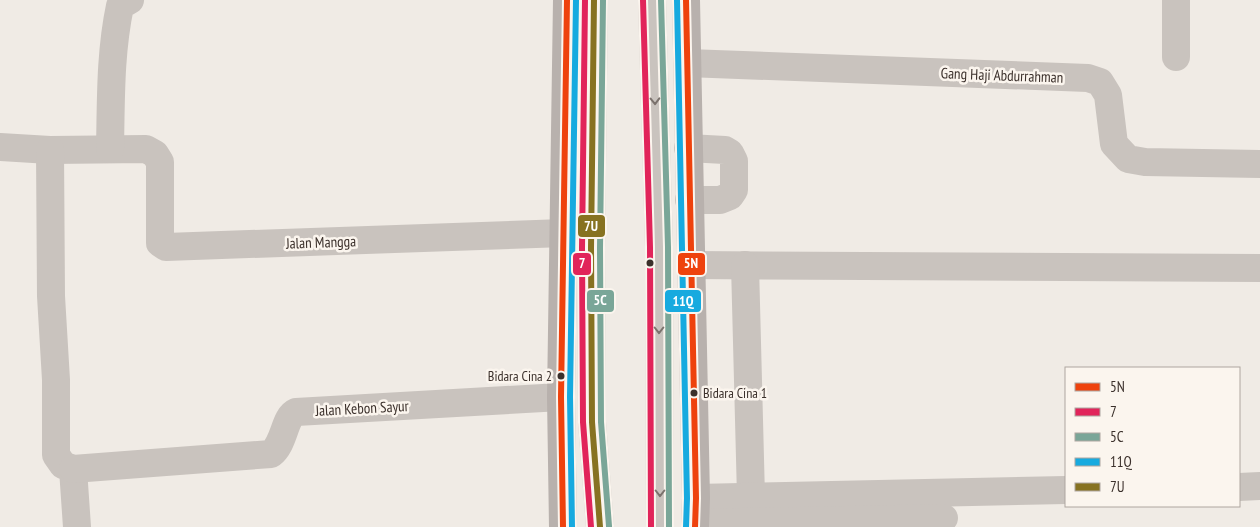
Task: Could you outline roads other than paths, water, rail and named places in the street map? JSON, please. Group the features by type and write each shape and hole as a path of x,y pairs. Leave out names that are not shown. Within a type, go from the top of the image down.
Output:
{"main road":[{"path":"563,527 561,397 567,0"},
{"path":"686,0 695,516"}],"street":[{"path":"0,148 50,150 110,149 111,75 117,22 120,6 130,0"},
{"path":"594,0 591,248 592,422 600,527"},
{"path":"652,0 659,247 660,527"},
{"path":"1176,0 1176,56"},
{"name":"Gang Haji Abdurrahman","path":"687,63 1088,78 1100,82 1108,95 1114,144 1128,159 1144,162 1260,164"},
{"path":"688,148 725,150 730,153 734,161 734,190 730,196 720,200 689,200"},
{"name":"Jalan Mangga","path":"110,149 146,149 155,154 160,162 160,243 166,247 564,233"},
{"path":"50,150 51,296 56,380 56,455 63,465 73,469 77,527"},
{"path":"690,265 1260,268"},
{"path":"745,265 751,497"},
{"name":"Jalan Kebon Sayur","path":"73,469 188,462 271,454 281,442 289,418 296,412 561,397"},
{"path":"1240,487 1260,486"},
{"path":"695,516 751,497 1065,490"},
{"path":"695,516 944,518"}],"place":[{"name":"Bidara Cina 2","path":"561,376"},
{"name":"Bidara Cina 1","path":"694,393"}]}
